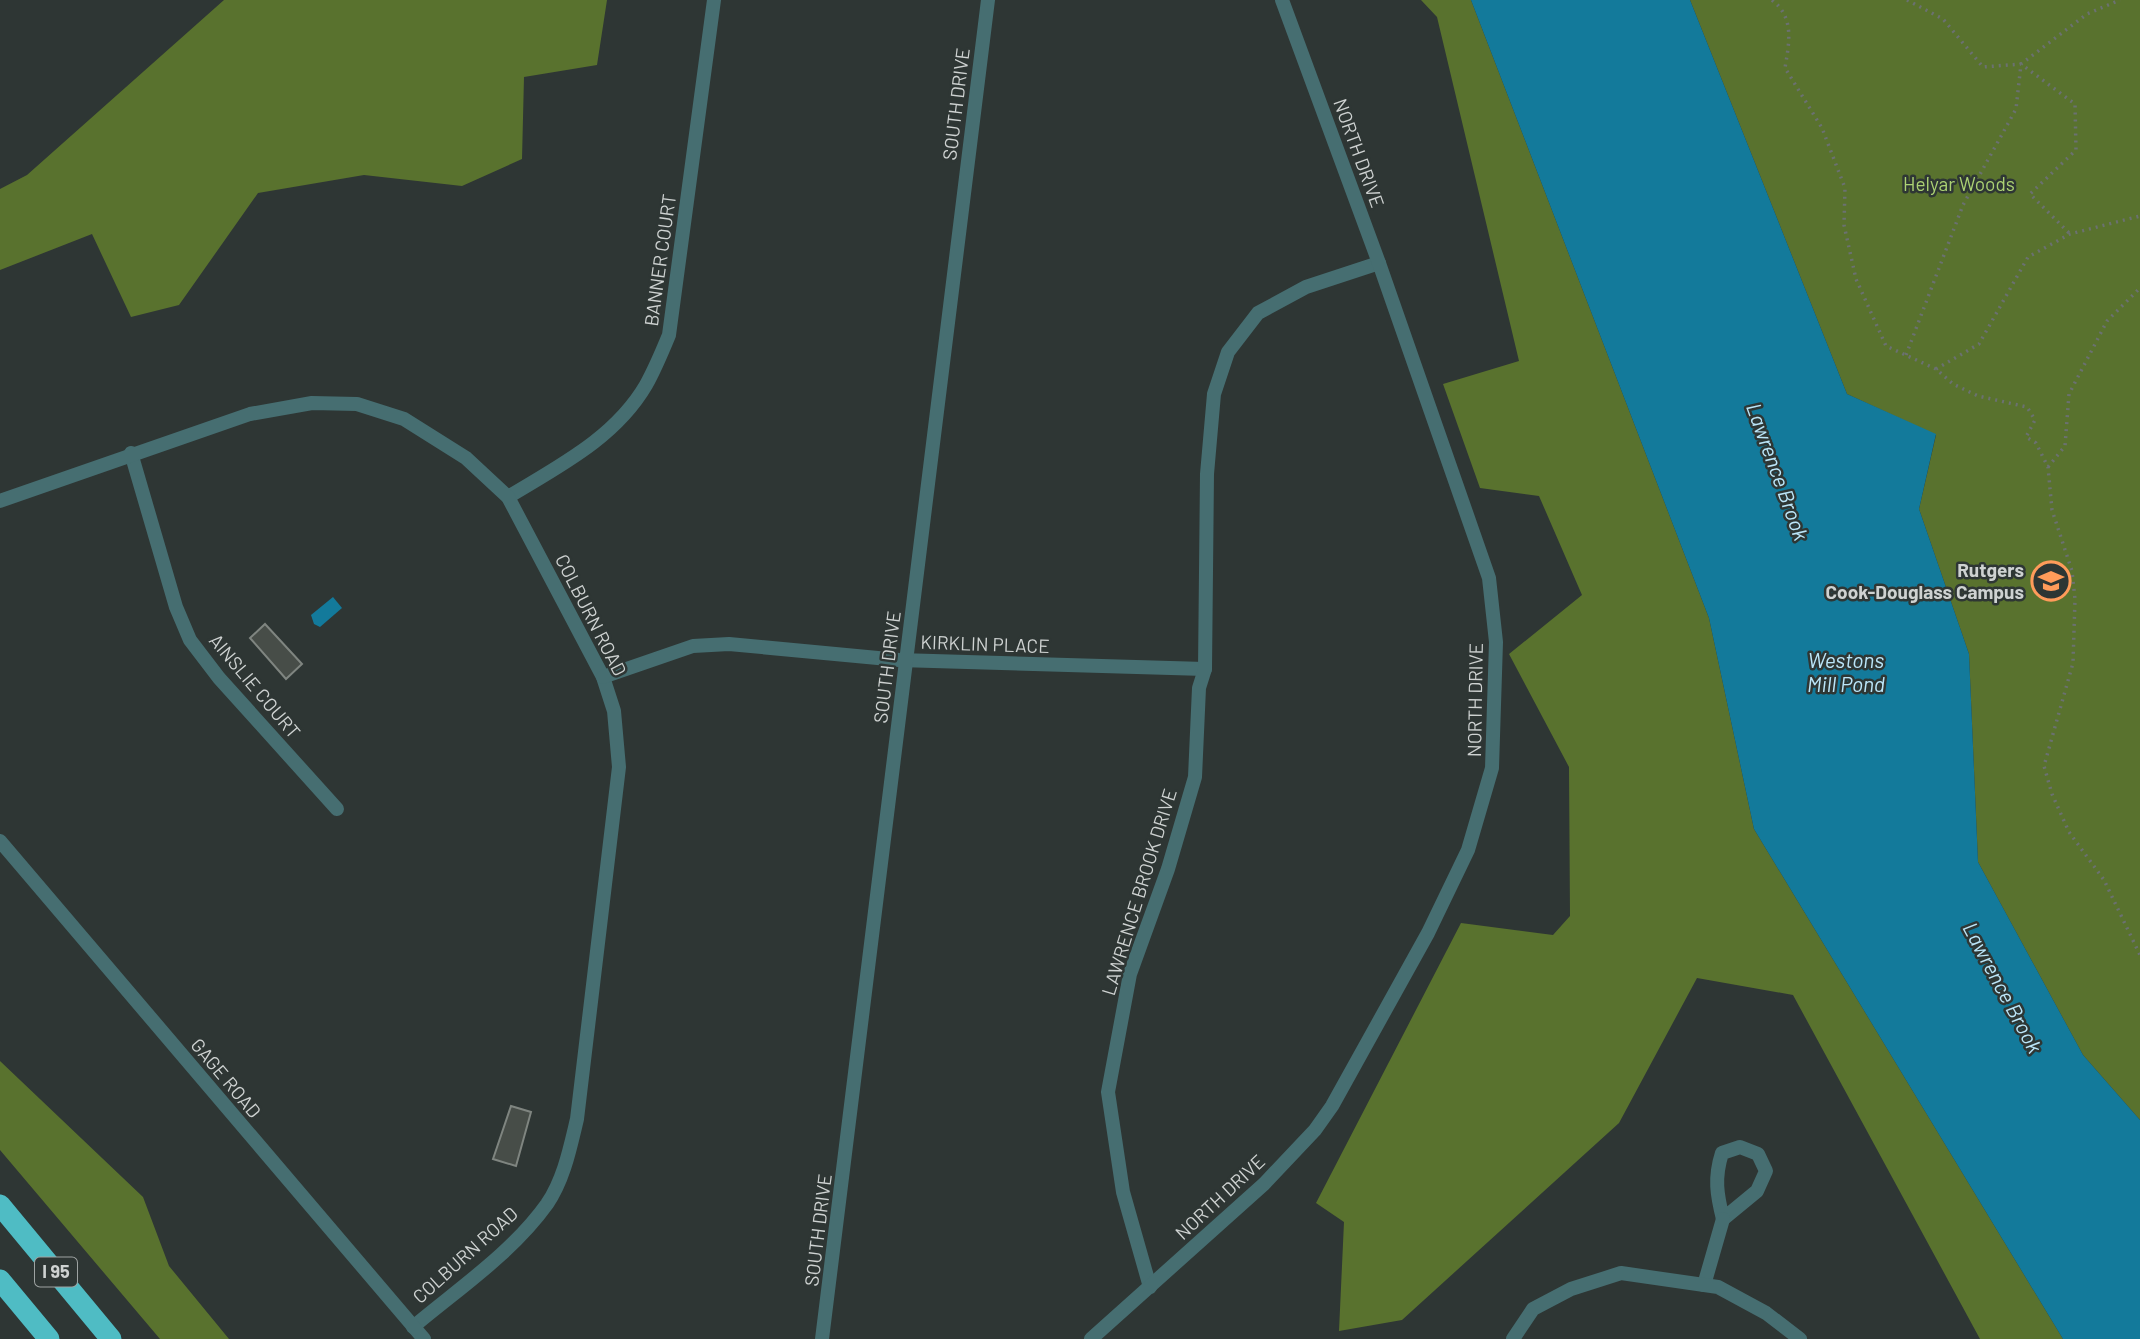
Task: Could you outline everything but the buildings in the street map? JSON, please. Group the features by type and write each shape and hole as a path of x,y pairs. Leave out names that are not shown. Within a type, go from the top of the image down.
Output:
{"highway":[{"name":"I 95","path":"0,1205 111,1339"},
{"name":"I 95","path":"0,1280 49,1339"}],"street":[{"name":"BANNER COURT","path":"508,497 587,450 630,408 646,385 669,335 714,0"},
{"name":"SOUTH DRIVE","path":"822,1339 988,0"},
{"name":"NORTH DRIVE","path":"1091,1339 1264,1184 1315,1130 1332,1106 1428,933 1468,850 1492,768 1496,642 1489,578 1379,263 1282,0"},
{"name":"LAWRENCE BROOK DRIVE","path":"1150,1287 1123,1192 1108,1092 1130,974 1168,870 1195,777 1199,688 1205,669 1207,474 1214,394 1228,352 1258,313 1306,287 1379,263"},
{"name":"COLBURN ROAD","path":"0,500 250,414 312,403 357,404 404,419 440,439 466,458 508,497 603,677 614,711 619,767 577,1119 565,1168 548,1203 519,1236 413,1327"},
{"name":"AINSLIE COURT","path":"131,453 176,607 190,640 219,678 337,809"},
{"name":"KIRKLIN PLACE","path":"603,677 693,646 729,644 907,661 1205,669"},
{"name":"GAGE ROAD","path":"0,841 424,1339"},
{"path":"1704,1285 1723,1219 1716,1186 1722,1153 1732,1148 1748,1148 1765,1163 1764,1181 1750,1198 1723,1219"},
{"path":"1513,1339 1533,1309 1571,1289 1621,1273 1718,1287 1766,1313 1800,1339"}],"path":[{"path":"1772,0 1786,16 1790,33 1785,68 1822,128 1845,188 1844,225 1856,279 1886,345 1936,369 1953,384 1978,396 2027,407 2035,420 2026,437 2036,443 2048,467 2052,510 2072,571 2076,627 2065,698 2044,766 2052,794 2069,832 2104,880 2140,955"},
{"path":"1907,0 1943,19 1983,67 2021,64 2087,14 2120,0"},
{"path":"1906,355 1963,205 2016,109 2021,64"},
{"path":"2021,64 2075,104 2076,150 2030,194 2070,234"},
{"path":"1936,369 1979,344 2028,257 2070,234 2140,216"},
{"path":"2048,467 2065,446 2069,394 2107,321 2140,288"}],"green space":[{"path":"224,0 607,0 597,65 524,77 522,159 462,186 364,175 258,193 179,305 131,317 92,234 0,270 0,189 27,175"},
{"path":"1421,0 1471,0 1709,618 1754,829 2063,1339 1980,1339 1793,995 1697,978 1619,1123 1402,1320 1339,1331 1344,1222 1316,1203 1461,923 1553,935 1570,916 1569,767 1509,654 1582,595 1539,496 1480,488 1443,384 1519,361 1437,17"},
{"name":"Helyar Woods","path":"1690,0 2140,0 2140,1120 2083,1055 1978,862 1969,654 1919,509 1936,435 1847,394"},
{"path":"0,1061 143,1197 169,1266 229,1339 160,1339 0,1150"}],"water":[{"name":"Westons Mill Pond","path":"1471,0 1690,0 1847,394 1936,434 1919,509 1969,654 1978,862 2083,1055 2140,1120 2140,1339 2063,1339 1754,829 1709,618"},
{"path":"333,597 342,608 320,627 314,624 311,615"}],"place":[{"name":"Rutgers Cook-Douglass Campus","path":"2051,581"}],"water label":[{"name":"Lawrence Brook","path":"1777,472"},
{"name":"Lawrence Brook","path":"2002,988"}]}
